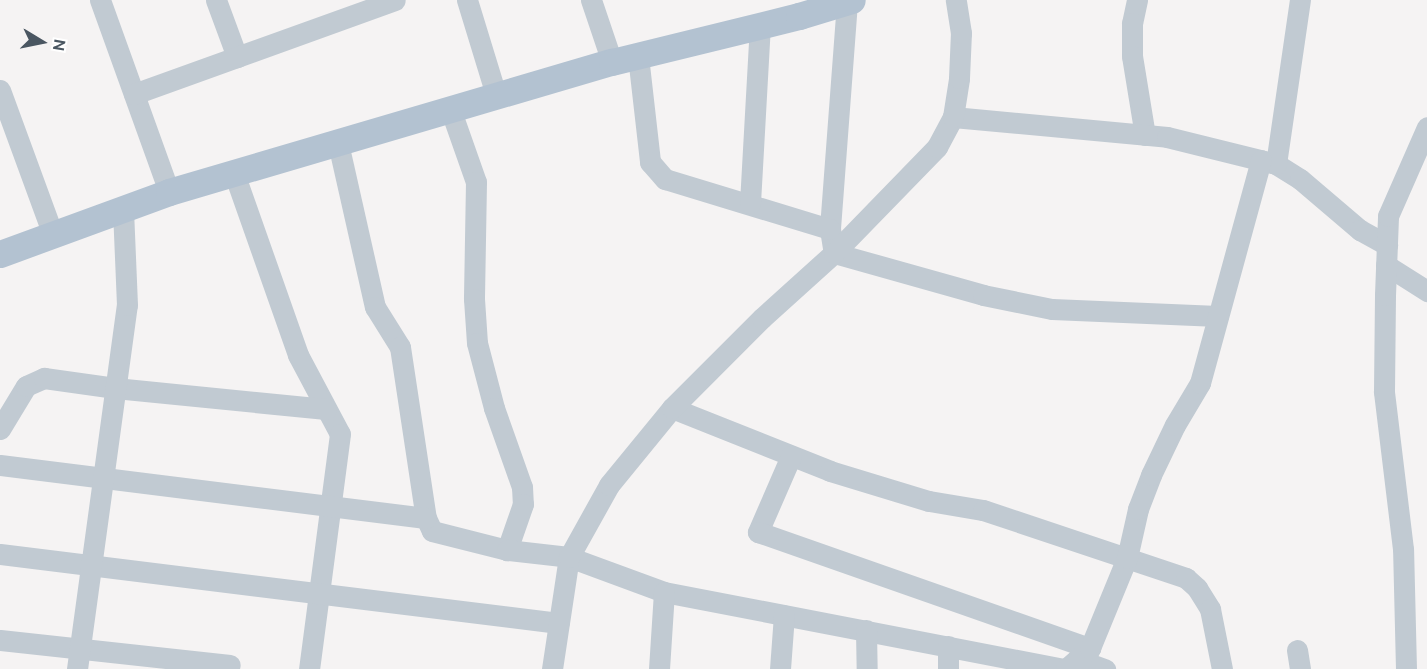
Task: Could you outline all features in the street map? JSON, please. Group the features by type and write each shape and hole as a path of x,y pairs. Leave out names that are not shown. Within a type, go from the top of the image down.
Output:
{"main road":[{"path":"0,254 169,192 612,62 760,26 797,8 849,1"}],"street":[{"path":"100,0 169,192"},
{"path":"216,0 237,57"},
{"path":"134,94 237,57 354,7 395,0"},
{"path":"467,0 496,95"},
{"path":"591,0 612,62"},
{"path":"552,669 569,557 609,484 672,408 762,318 834,253 937,147 953,117 959,78 961,33 956,0"},
{"path":"1137,0 1132,23 1132,56 1145,135"},
{"path":"1074,661 1127,558 1138,509 1175,425 1200,383 1218,316 1269,162 1300,0"},
{"path":"834,253 830,229 849,1"},
{"path":"750,203 760,26"},
{"path":"638,56 650,162 665,179 830,229"},
{"path":"0,90 53,235"},
{"path":"451,111 476,182 474,298 477,343 494,408 522,487 523,504 507,550"},
{"path":"953,117 1167,137 1269,162 1300,179 1427,291"},
{"path":"1406,669 1403,549 1384,391 1388,216 1427,127"},
{"path":"338,143 375,307 400,347 426,518 432,531 507,550 569,557 664,592 948,646 1074,661 1105,669"},
{"path":"234,173 298,355 340,435 309,669"},
{"path":"79,659 127,305 123,210"},
{"path":"834,253 983,295 1052,309 1218,316"},
{"path":"0,429 27,386 44,378 115,388 326,409"},
{"path":"672,408 830,471 929,501 983,510 1186,578 1197,588 1210,609 1222,669"},
{"path":"791,456 758,532 1074,661"},
{"path":"0,465 426,518"},
{"path":"0,554 559,623"},
{"path":"659,669 664,592"},
{"path":"780,669 784,615"},
{"path":"866,630 867,669"},
{"path":"0,640 79,659 230,665"},
{"path":"948,646 948,669"}]}
